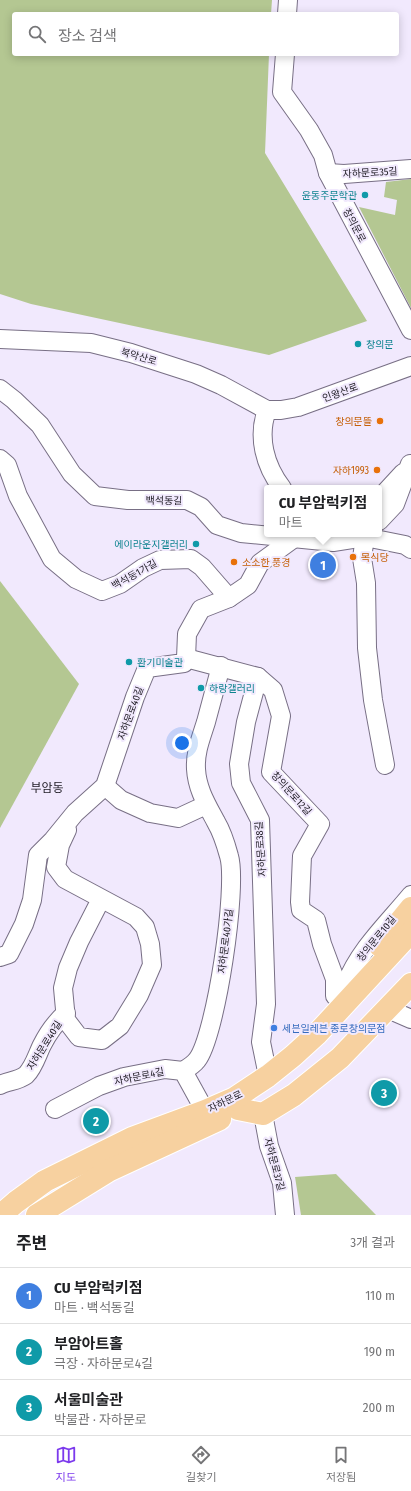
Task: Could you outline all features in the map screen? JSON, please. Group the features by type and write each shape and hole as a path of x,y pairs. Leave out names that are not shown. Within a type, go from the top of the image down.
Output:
{"main road":[{"path":"293,1056 301,1035 411,908"},
{"name":"자하문로","path":"1,1215 45,1181 132,1138 206,1111 235,1098 268,1076 316,1036 411,932"},
{"name":"자하문로","path":"37,1215 110,1170 190,1134 264,1094 319,1048 358,1012 411,952"},
{"path":"238,1109 263,1114 294,1095 398,1014 411,984"}],"street":[{"path":"288,0 288,12"},
{"name":"창의문로","path":"285,56 282,92 323,155 328,173 411,330"},
{"name":"자하문로35길","path":"328,173 344,174 411,169"},
{"name":"북악산로","path":"0,339 91,343 131,353 196,374 221,385 267,410"},
{"name":"인왕산로","path":"267,410 281,410 298,406 408,367"},
{"name":"백석동길","path":"0,389 40,425 72,474 95,496 128,500 187,500 201,507 217,525 242,533 264,535"},
{"path":"267,410 263,421 262,430 264,451 273,475 280,485"},
{"name":"백석동1가길","path":"0,459 8,465 18,496 52,559 76,579 102,591 120,584 143,568 160,560 191,559 202,567 228,598"},
{"path":"382,496 411,464"},
{"path":"382,518 395,504 411,464"},
{"name":"백석동길","path":"283,537 333,542 360,537"},
{"path":"366,537 362,558 366,583 367,648 373,700 385,765"},
{"path":"370,537 405,545 411,549"},
{"path":"258,677 186,658 187,634 201,609 228,598 248,585 260,563 293,538"},
{"name":"자하문로40길","path":"0,957 9,954 24,924 32,900 38,855 53,840 75,813 105,786 135,697 147,668 184,663 186,658"},
{"name":"자하문로40가길","path":"183,1071 197,1060 210,1029 216,1006 232,886 230,857 217,824 206,805 200,789 196,769 197,749 221,666"},
{"name":"창의문로12길","path":"258,677 273,690 281,716 271,772 320,824 302,856 300,902 301,910 316,920 322,944 340,990"},
{"name":"자하문로38길","path":"258,677 246,722 239,764 241,783 260,820 266,1004 261,1042 268,1076"},
{"path":"105,786 121,800 150,813 178,818 206,805"},
{"name":"자하문로40길","path":"75,813 60,846 56,867 65,879 136,917 145,927 150,944 152,965 139,995 120,1026 102,1040 79,1037 66,1020 63,988 68,968 78,942 101,899"},
{"name":"창의문로10길","path":"340,990 352,968 411,895"},
{"name":"자하문로40길","path":"0,1085 16,1080 26,1074 35,1061 42,1044 56,1022 66,1013"},
{"path":"398,1014 411,1027"},
{"name":"자하문로4길","path":"55,1109 99,1086 124,1077 165,1069 183,1071"},
{"path":"183,1071 206,1111"},
{"name":"자하문로37길","path":"263,1114 269,1146 282,1183 285,1215"}],"green space":[{"path":"0,0 272,0 271,12 12,12 12,56 269,56 265,153 367,321 269,355 31,304 0,294"},
{"path":"411,179 411,308 359,207 395,215 397,200 384,197 386,182"},
{"path":"0,581 79,684 0,828"},
{"path":"336,1174 376,1215 301,1215 295,1177"}],"place":[{"name":"윤동주문학관","path":"365,195"},
{"name":"창의문","path":"358,344"},
{"name":"창의문뜰","path":"380,421"},
{"name":"자하1993","path":"377,470"},
{"name":"에이라운지갤러리","path":"196,544"},
{"name":"목식당","path":"353,557"},
{"name":"소소한 풍경","path":"234,562"},
{"name":"CU 부암럭키점","path":"323,565"},
{"name":"환기미술관","path":"129,662"},
{"name":"하랑갤러리","path":"201,688"},
{"name":"세븐일레븐 종로창의문점","path":"274,1028"},
{"name":"서울미술관","path":"384,1093"},
{"name":"부암아트홀","path":"96,1121"}],"district":[{"name":"부암동","path":"47,788"}]}
